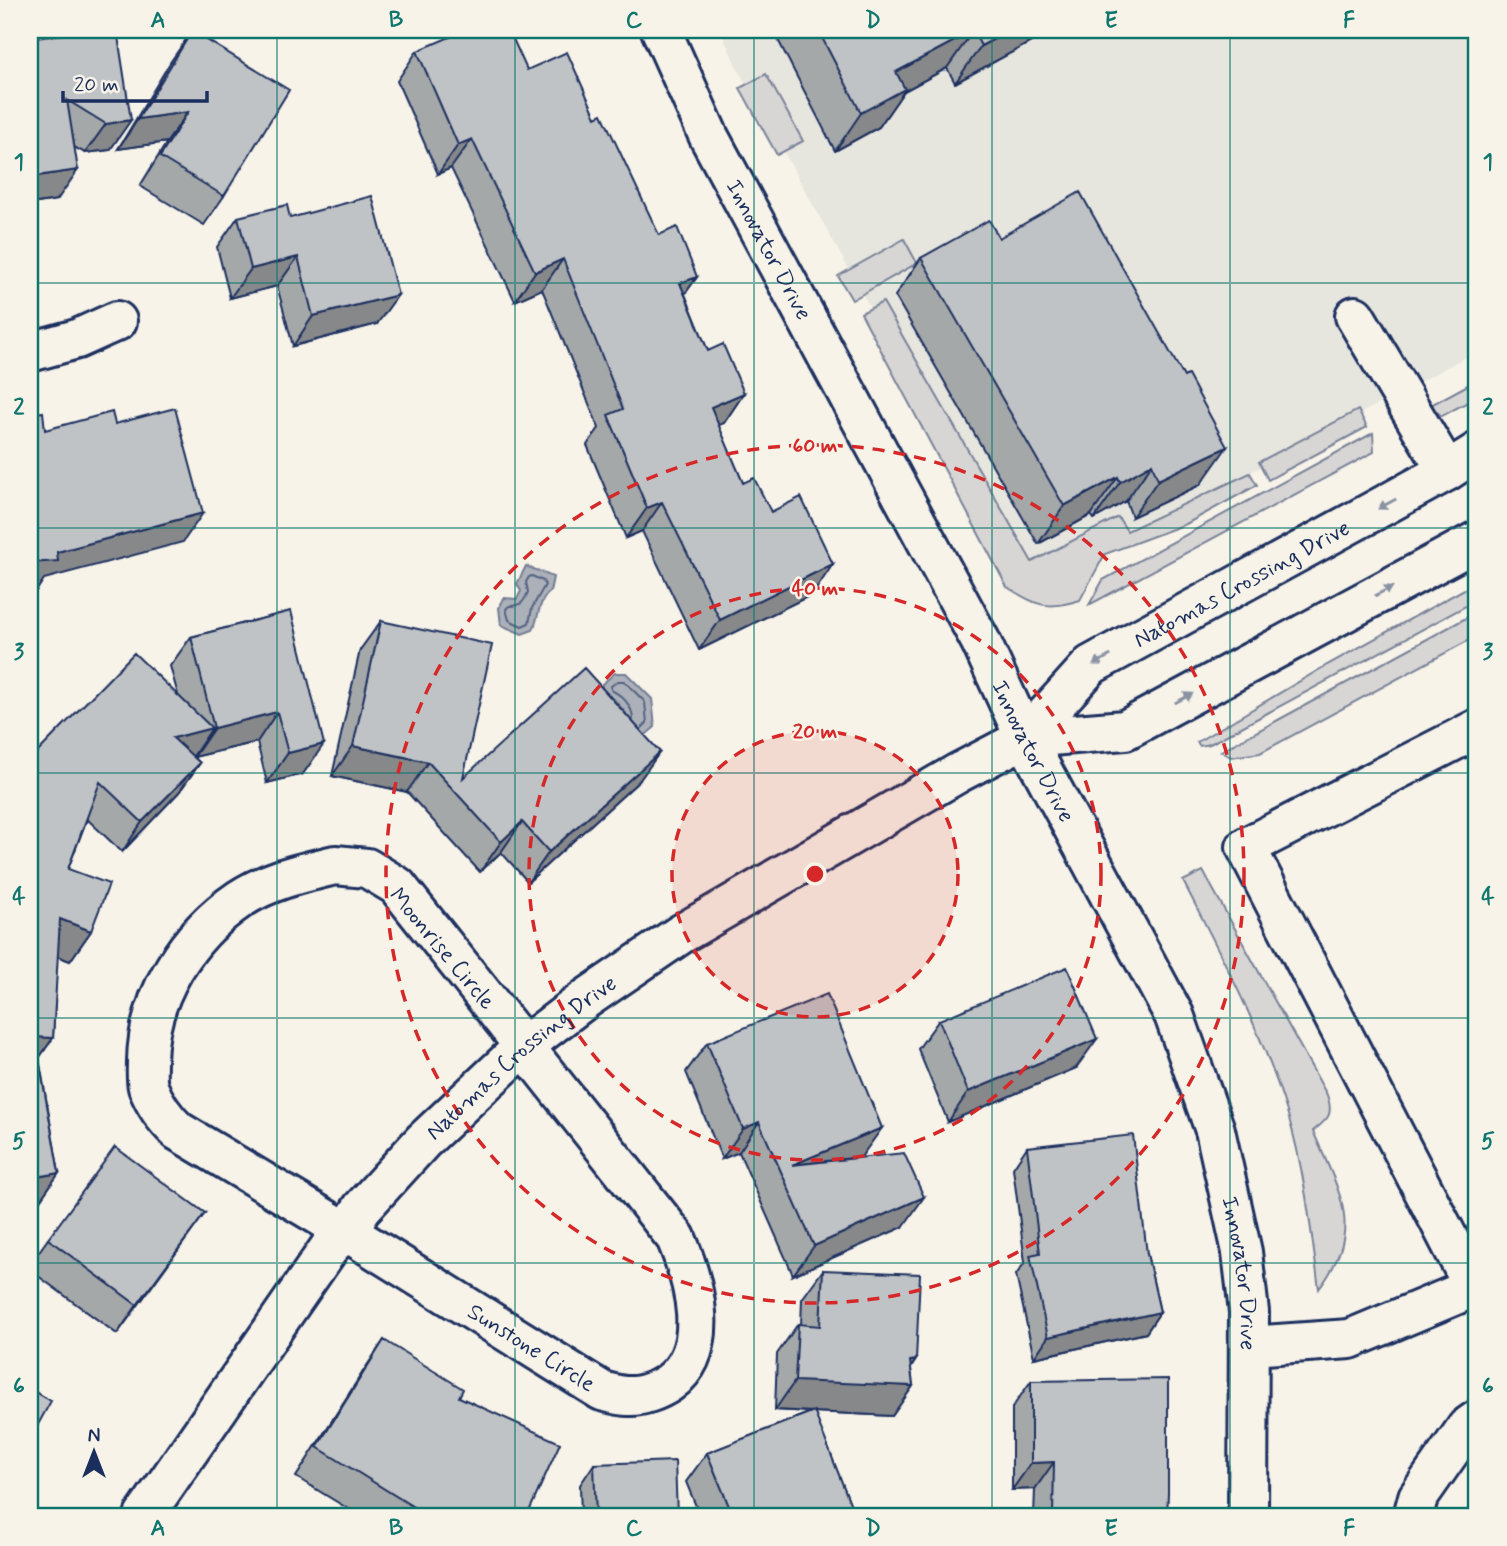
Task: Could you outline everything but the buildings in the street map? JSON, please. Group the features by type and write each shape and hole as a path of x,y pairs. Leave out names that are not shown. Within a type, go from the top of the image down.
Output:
{"street":[{"name":"Innovator Drive","path":"661,30 709,137 981,642 1026,738 1174,1015 1215,1130 1242,1252 1249,1312 1248,1516"},
{"path":"1355,316 1462,461"},
{"path":"30,352 77,339 117,321"},
{"name":"Natomas Crossing Drive","path":"144,1516 332,1244 347,1232 362,1208 423,1141 524,1046 587,998 681,933 958,773 1026,738 1091,665 1462,461"},
{"name":"Natomas Crossing Drive","path":"1026,738 1125,730 1477,541"},
{"path":"1249,1346 1350,1339 1476,1289 1246,847 1477,729"},
{"name":"Moonrise Circle","path":"347,1232 177,1131 160,1114 147,1084 148,1046 161,995 184,953 212,921 241,899 283,877 335,865 367,869 397,886 524,1046"},
{"name":"Sunstone Circle","path":"347,1232 602,1391 630,1397 661,1389 678,1376 691,1356 697,1331 689,1269 676,1238 524,1046"},
{"path":"1413,1516 1418,1497 1466,1427 1477,1420"}],"shaded area":[{"path":"720,30 1477,30 1477,351 1070,569 1016,572 737,67"},
{"path":"766,74 803,141 777,155 740,88"},
{"path":"904,239 917,263 852,300 838,276"},
{"path":"883,302 1032,562 1118,517 1127,531 1250,473 1257,485 1186,524 1105,554 1080,600 1058,605 1034,602 1007,587 861,313"},
{"path":"1477,380 1477,397 1442,416 1429,406"},
{"path":"1358,410 1367,427 1268,480 1259,462"},
{"path":"1373,433 1374,452 1089,605 1103,580"},
{"path":"1477,582 1477,600 1210,744 1200,746 1197,742 1327,665"},
{"path":"1477,612 1477,636 1260,753 1231,757 1221,751"},
{"path":"1203,871 1329,1102 1328,1116 1313,1131 1339,1193 1344,1229 1341,1247 1333,1267 1319,1289 1299,1158 1278,1085 1241,996 1183,881"}],"water":[{"path":"526,566 553,577 550,592 541,605 533,630 522,634 501,625 499,608 504,598 517,599 521,591 517,584"},
{"path":"615,673 626,673 652,699 655,727 642,738 626,725 626,713 614,699 608,699 602,692 602,684"}]}
